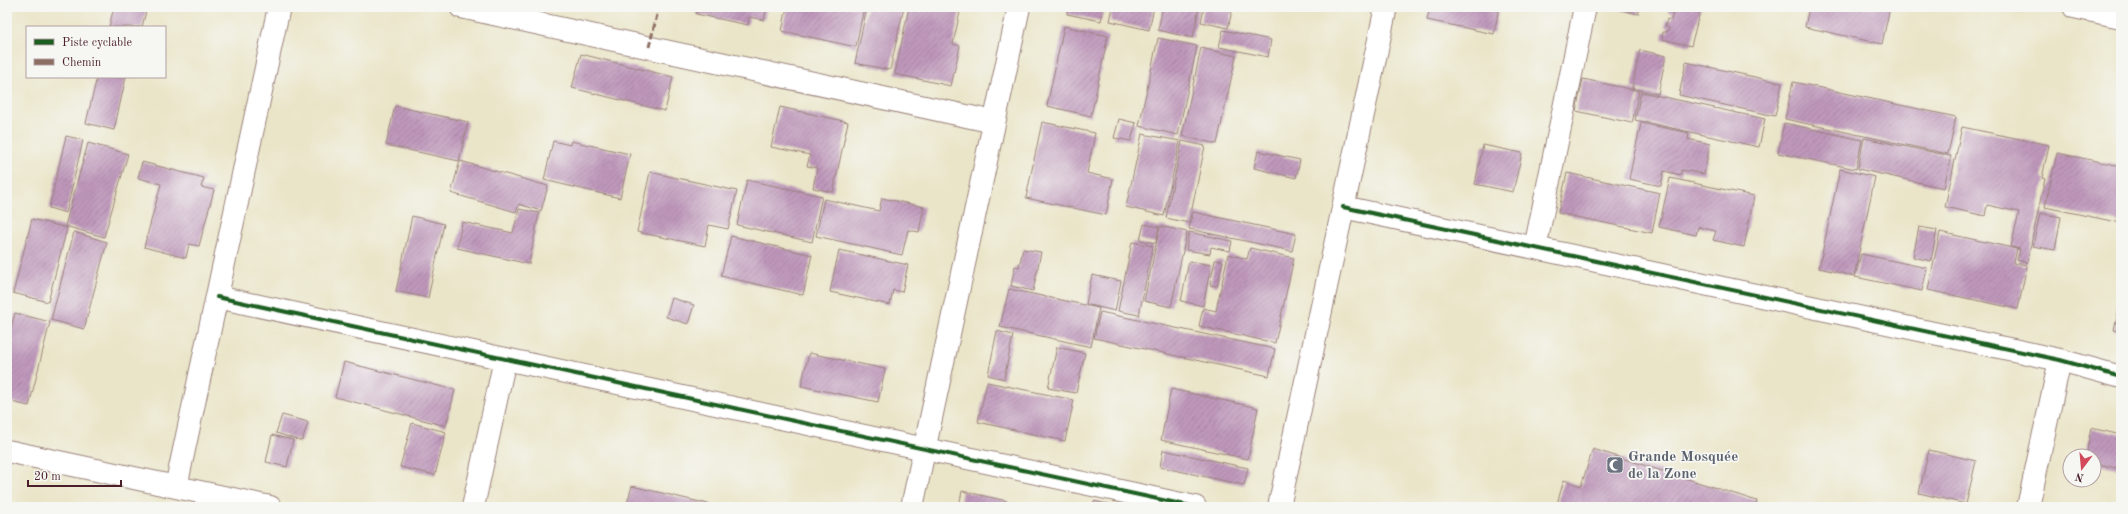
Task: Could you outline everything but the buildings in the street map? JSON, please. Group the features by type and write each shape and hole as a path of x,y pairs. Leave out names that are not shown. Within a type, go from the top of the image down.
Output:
{"street":[{"path":"176,487 279,7"},
{"path":"461,7 994,122"},
{"path":"912,507 1019,7"},
{"path":"1279,507 1386,7"},
{"path":"1535,248 1585,7"},
{"path":"2074,7 2121,17"},
{"path":"1343,207 2060,360 2121,377"},
{"path":"217,297 1195,507"},
{"path":"473,507 505,359"},
{"path":"2028,507 2060,360"},
{"path":"7,451 270,507"}],"marked path":[{"path":"649,47 659,7"}],"cycle path":[{"path":"1343,207 2060,360 2121,377"},
{"path":"217,297 1195,507"}],"place":[{"name":"Grande Mosquée de la Zone","path":"1615,465"}]}
